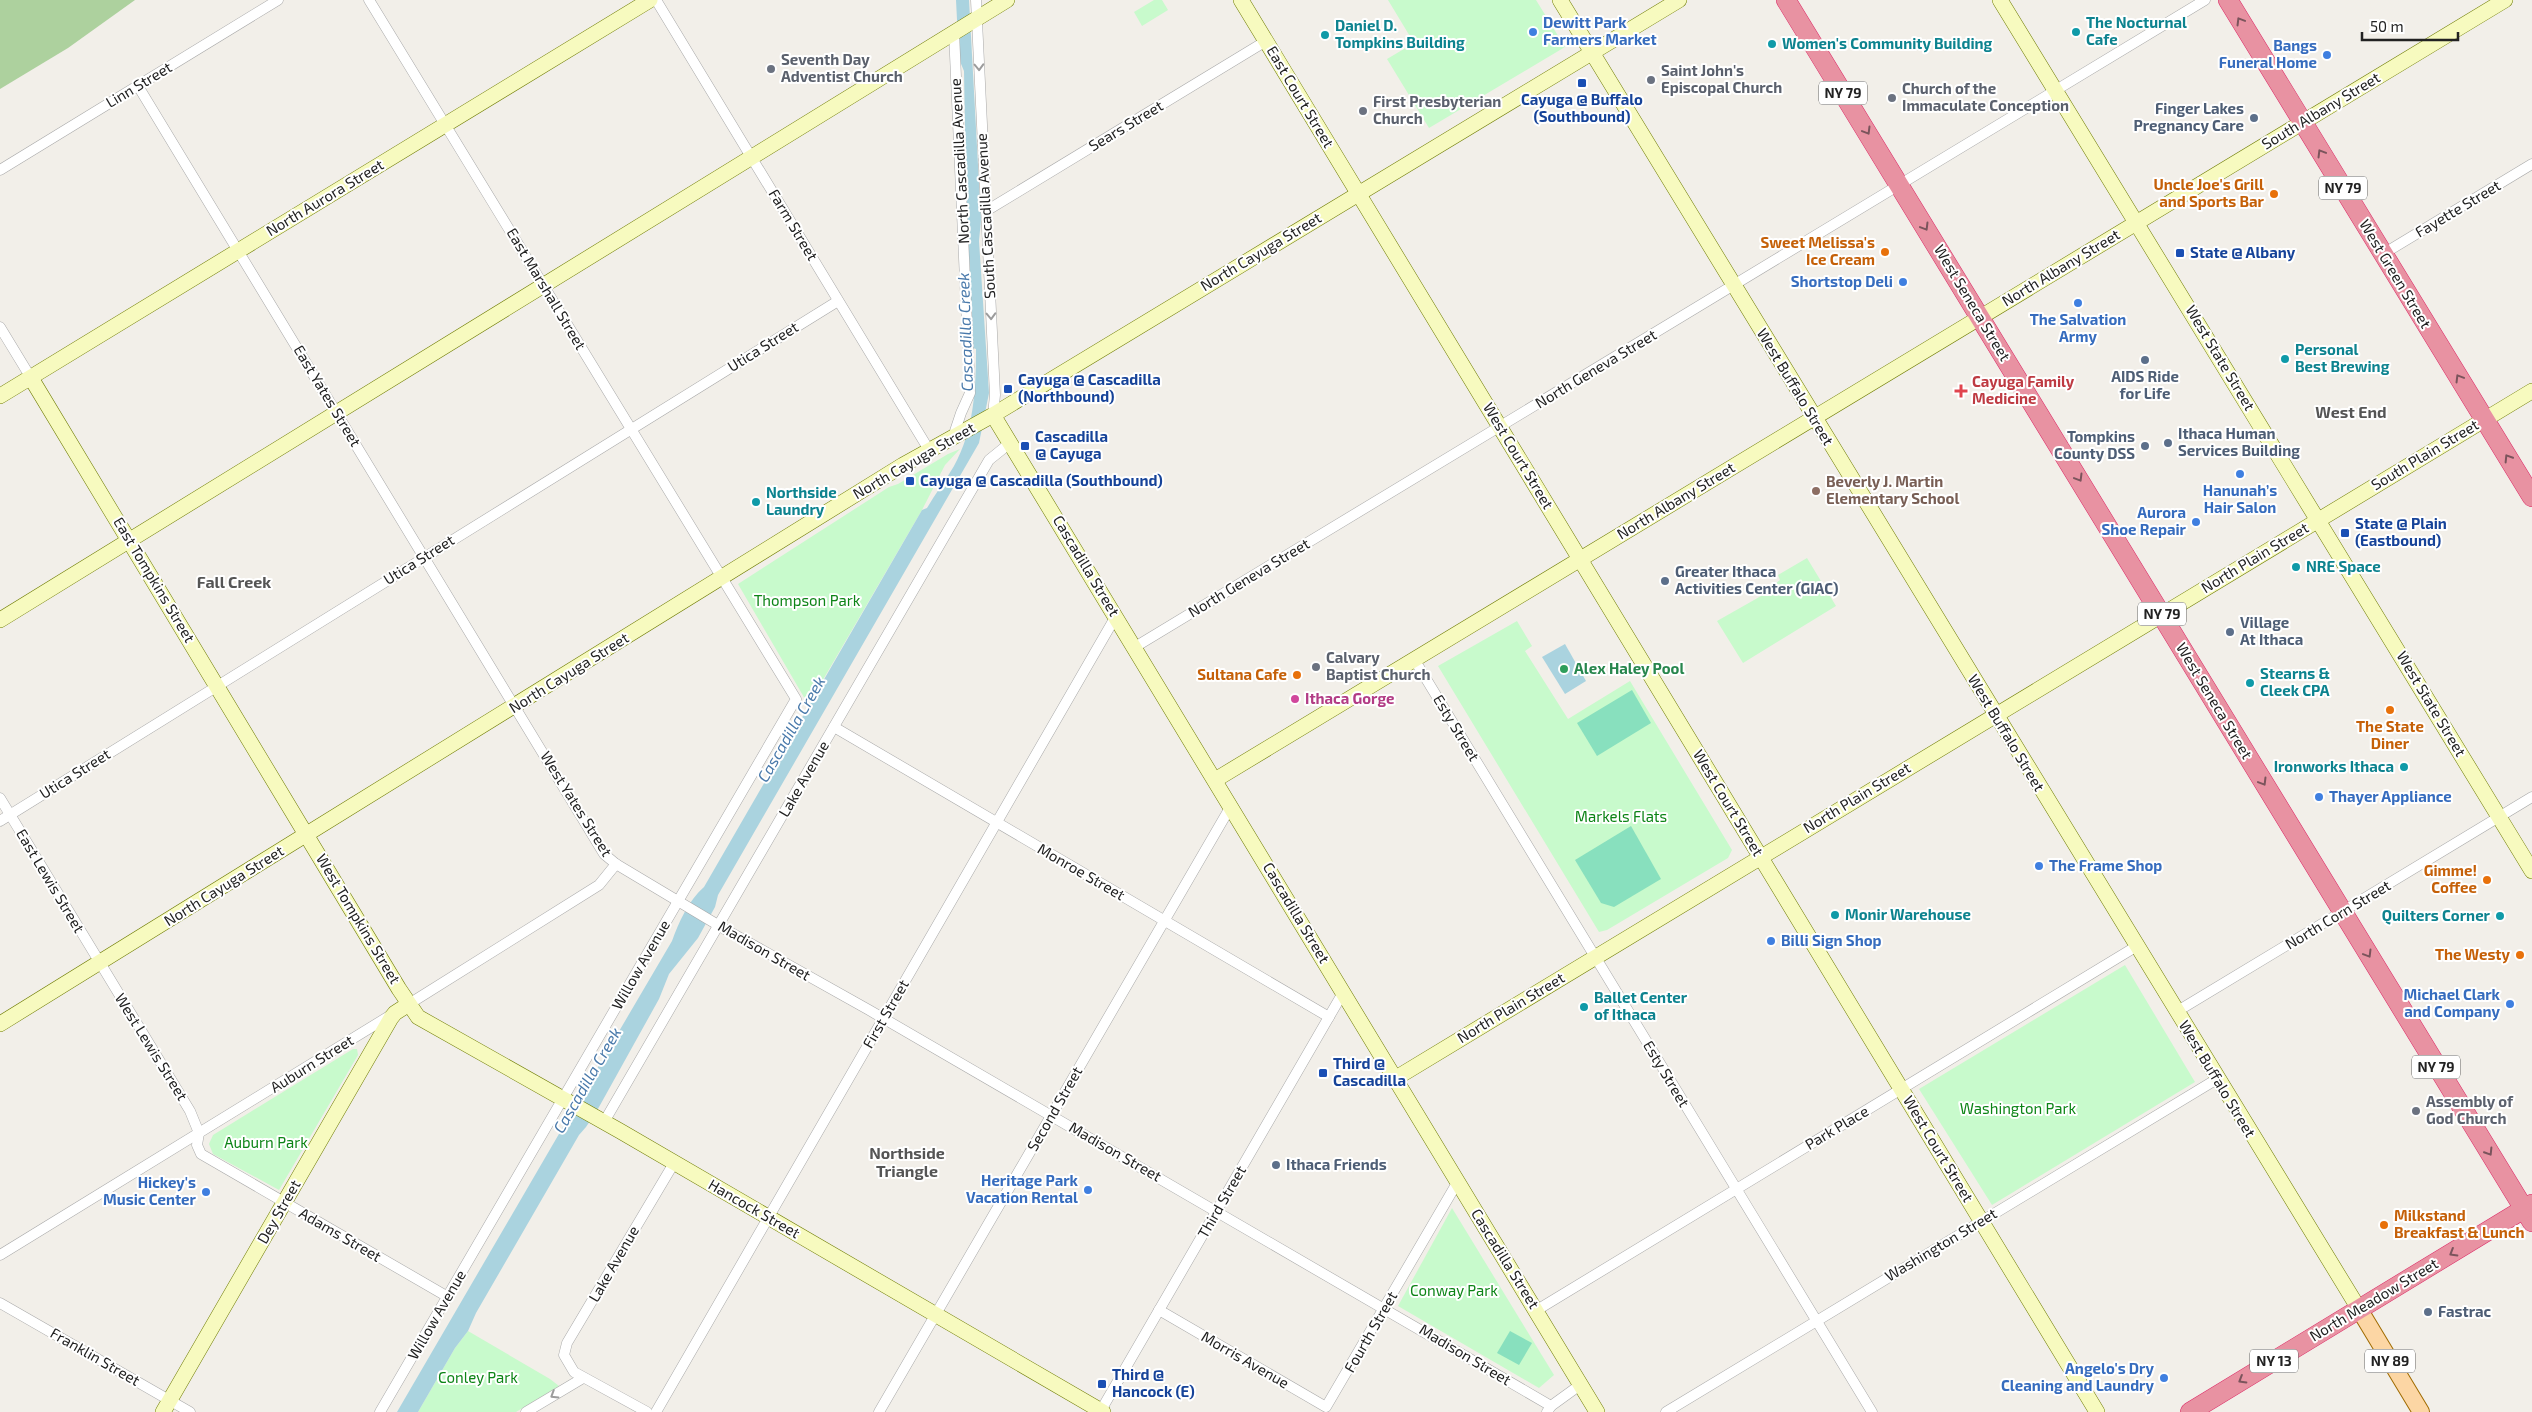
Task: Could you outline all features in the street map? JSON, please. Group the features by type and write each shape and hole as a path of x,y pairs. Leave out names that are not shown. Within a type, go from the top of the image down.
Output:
{"highway":[{"name":"West Seneca Street","path":"1786,0 2343,912 2529,1212"},
{"name":"West Green Street","path":"2228,0 2532,497"},
{"name":"North Meadow Street","path":"2190,1412 2359,1310 2529,1212"}],"main road":[{"name":"West Buffalo Street","path":"2359,1310 2421,1412"}],"street":[{"name":"Linn Street","path":"0,170 278,0"},
{"name":"East Marshall Street","path":"369,0 796,699"},
{"name":"North Aurora Street","path":"0,396 650,0"},
{"name":"Farm Street","path":"656,0 929,450"},
{"path":"976,0 977,18"},
{"path":"0,620 750,156 1007,0"},
{"name":"East Court Street","path":"1241,0 1359,193"},
{"name":"West Buffalo Street","path":"1560,0 2359,1310"},
{"name":"North Cayuga Street","path":"0,1024 929,450 993,414 1680,0"},
{"name":"West State Street","path":"2000,0 2532,871"},
{"name":"North Geneva Street","path":"1135,647 2205,0"},
{"name":"South Albany Street","path":"2137,222 2505,0"},
{"name":"South Cascadilla Avenue","path":"977,18 995,395 993,414"},
{"name":"North Cascadilla Avenue","path":"954,32 970,393 954,436"},
{"name":"Sears Street","path":"986,211 1266,41"},
{"name":"East Yates Street","path":"138,86 515,706"},
{"name":"Fayette Street","path":"2383,254 2532,164"},
{"name":"West Court Street","path":"1359,193 2097,1412"},
{"name":"North Albany Street","path":"1215,780 2137,222"},
{"name":"Utica Street","path":"0,821 838,301"},
{"name":"East Tompkins Street","path":"0,327 308,834"},
{"name":"South Plain Street","path":"2318,519 2532,391"},
{"name":"Cascadilla Street","path":"993,414 1344,991 1597,1412"},
{"name":"Lake Avenue","path":"600,1120 719,925 989,460 1010,443"},
{"name":"North Plain Street","path":"1396,1078 2318,519"},
{"name":"First Street","path":"656,1412 1116,616"},
{"name":"Esty Street","path":"1414,659 1594,958 1872,1412"},
{"name":"Willow Avenue","path":"380,1412 567,1101 682,903 796,699"},
{"name":"West Yates Street","path":"515,706 604,854 616,864 682,903"},
{"name":"Monroe Street","path":"834,727 1329,1017"},
{"name":"North Corn Street","path":"2176,1012 2532,797"},
{"name":"East Lewis Street","path":"0,798 99,963"},
{"name":"Second Street","path":"879,1412 1231,806"},
{"name":"West Tompkins Street","path":"308,834 409,1004"},
{"name":"Auburn Street","path":"0,1255 599,885 616,864"},
{"name":"Madison Street","path":"682,903 1385,1308 1549,1409"},
{"name":"Park Place","path":"1537,1310 2137,946"},
{"name":"West Lewis Street","path":"99,963 190,1111 199,1133"},
{"name":"Third Street","path":"1102,1412 1344,991"},
{"name":"Hancock Street","path":"409,1004 418,1017 674,1162 1102,1412"},
{"name":"Dey Street","path":"167,1406 395,1012"},
{"name":"Washington Street","path":"1666,1412 2217,1079"},
{"name":"Adams Street","path":"199,1133 197,1145 200,1154 448,1297"},
{"name":"Lake Avenue","path":"583,1378 570,1368 564,1355 567,1343 674,1162"},
{"name":"Fourth Street","path":"1329,1402 1458,1183"},
{"name":"Franklin Street","path":"1,1305 167,1406 190,1412"},
{"name":"Morris Avenue","path":"1159,1310 1326,1407 1329,1402"},
{"path":"526,1412 583,1378 594,1381 647,1412"},
{"path":"1549,1409 1580,1385"}],"green space":[{"path":"0,0 135,0 68,48 0,89"},
{"path":"1154,0 1162,0 1168,10 1142,26 1134,12"},
{"path":"1388,0 1536,0 1565,47 1429,128 1387,59 1414,43"},
{"name":"Thompson Park","path":"960,449 945,465 922,510 810,702 805,699 738,584 889,487 898,484 948,454"},
{"path":"1807,558 1836,606 1743,663 1717,621 1777,587 1776,583 1780,580 1778,575"},
{"name":"Markels Flats","path":"1517,621 1532,646 1525,651 1568,719 1630,681 1732,850 1728,858 1607,930 1599,932 1438,666"},
{"path":"1632,690 1651,723 1597,756 1577,723"},
{"path":"1631,826 1661,879 1614,907 1601,903 1575,860"},
{"name":"Washington Park","path":"2125,965 2195,1082 1992,1205 1919,1089"},
{"name":"Auburn Park","path":"353,1049 357,1049 358,1055 279,1190 213,1154 209,1144 213,1135"},
{"name":"Conway Park","path":"1452,1208 1554,1375 1539,1388 1398,1306"},
{"name":"Conley Park","path":"468,1331 559,1386 516,1412 418,1412 455,1348"},
{"path":"1510,1331 1532,1343 1519,1365 1497,1353"}],"water":[{"path":"956,0 969,0 981,220 979,241 989,393 979,443 718,895 715,907 698,938 669,974 659,999 599,1107 579,1135 476,1313 468,1331 455,1348 418,1412 397,1412 563,1127 580,1094 591,1079 672,941 685,912 704,887 922,510 927,508 961,452 970,424 974,394 976,349 973,348 966,187 964,71 959,59"},
{"name":"Alex Haley Pool","path":"1565,644 1586,681 1565,694 1542,657"}],"place":[{"name":"Dewitt Park Farmers Market","path":"1533,32"},
{"name":"The Nocturnal Cafe","path":"2076,32"},
{"name":"Daniel D. Tompkins Building","path":"1325,35"},
{"name":"Women's Community Building","path":"1772,44"},
{"name":"Bangs Funeral Home","path":"2327,55"},
{"name":"Seventh Day Adventist Church","path":"771,69"},
{"name":"Saint John's Episcopal Church","path":"1651,80"},
{"name":"Cayuga @ Buffalo (Southbound)","path":"1582,83"},
{"name":"Church of the Immaculate Conception","path":"1892,98"},
{"name":"First Presbyterian Church","path":"1363,111"},
{"name":"Finger Lakes Pregnancy Care","path":"2254,118"},
{"name":"Uncle Joe's Grill and Sports Bar","path":"2274,194"},
{"name":"Sweet Melissa's Ice Cream","path":"1885,252"},
{"name":"State @ Albany","path":"2180,253"},
{"name":"Shortstop Deli","path":"1903,282"},
{"name":"The Salvation Army","path":"2078,303"},
{"name":"Personal Best Brewing","path":"2285,359"},
{"name":"AIDS Ride for Life","path":"2145,360"},
{"name":"Cayuga @ Cascadilla (Northbound)","path":"1008,389"},
{"name":"Cayuga Family Medicine","path":"1961,391"},
{"name":"Ithaca Human Services Building","path":"2168,443"},
{"name":"Cascadilla @ Cayuga","path":"1025,446"},
{"name":"Tompkins County DSS","path":"2145,446"},
{"name":"Hanunah’s Hair Salon","path":"2240,474"},
{"name":"Cayuga @ Cascadilla (Southbound)","path":"910,481"},
{"name":"Beverly J. Martin Elementary School","path":"1816,491"},
{"name":"Northside Laundry","path":"756,502"},
{"name":"Aurora Shoe Repair","path":"2196,522"},
{"name":"State @ Plain (Eastbound)","path":"2345,533"},
{"name":"NRE Space","path":"2296,567"},
{"name":"Greater Ithaca Activities Center (GIAC)","path":"1665,581"},
{"name":"Village At Ithaca","path":"2230,632"},
{"name":"Calvary Baptist Church","path":"1316,667"},
{"name":"Alex Haley Pool","path":"1564,669"},
{"name":"Sultana Cafe","path":"1297,675"},
{"name":"Stearns & Cleek CPA","path":"2250,683"},
{"name":"Ithaca Gorge","path":"1295,699"},
{"name":"The State Diner","path":"2390,710"},
{"name":"Ironworks Ithaca","path":"2404,767"},
{"name":"Thayer Appliance","path":"2319,797"},
{"name":"The Frame Shop","path":"2039,866"},
{"name":"Gimme! Coffee","path":"2487,880"},
{"name":"Monir Warehouse","path":"1835,915"},
{"name":"Quilters Corner","path":"2500,916"},
{"name":"Billi Sign Shop","path":"1771,941"},
{"name":"The Westy","path":"2520,955"},
{"name":"Michael Clark and Company","path":"2510,1004"},
{"name":"Ballet Center of Ithaca","path":"1584,1007"},
{"name":"Third @ Cascadilla","path":"1323,1073"},
{"name":"Assembly of God Church","path":"2416,1111"},
{"name":"Ithaca Friends","path":"1276,1165"},
{"name":"Heritage Park Vacation Rental","path":"1088,1190"},
{"name":"Hickey's Music Center","path":"206,1192"},
{"name":"Milkstand Breakfast & Lunch","path":"2384,1225"},
{"name":"Fastrac","path":"2428,1312"},
{"name":"Angelo's Dry Cleaning and Laundry","path":"2164,1378"},
{"name":"Third @ Hancock (E)","path":"1102,1384"}],"district":[{"name":"West End","path":"2351,412"},
{"name":"Fall Creek","path":"234,582"},
{"name":"Northside Triangle","path":"907,1162"}],"water label":[{"name":"Cascadilla Creek","path":"965,332"},
{"name":"Cascadilla Creek","path":"791,729"},
{"name":"Cascadilla Creek","path":"587,1080"}]}
